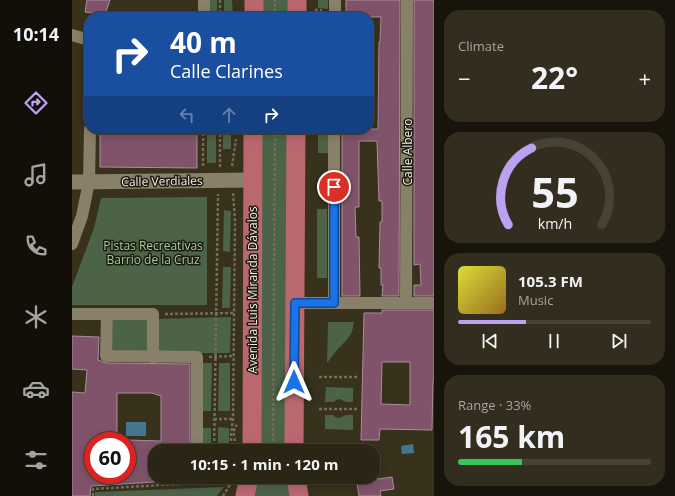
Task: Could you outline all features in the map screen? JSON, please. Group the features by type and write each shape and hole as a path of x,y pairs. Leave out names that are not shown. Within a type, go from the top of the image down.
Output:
{"main road":[{"path":"254,0 254,12"},
{"path":"297,0 297,12"},
{"name":"Avenida Luis Miranda Dávalos","path":"245,134 253,180 259,444"},
{"path":"288,444 295,303 296,134"},
{"path":"241,484 245,496"},
{"path":"297,484 299,496"}],"street":[{"path":"204,0 204,12"},
{"path":"335,0 335,12"},
{"name":"Calle Albero","path":"406,303 407,0"},
{"path":"72,35 84,40"},
{"path":"72,244 82,216 88,182 90,134"},
{"path":"334,134 334,303"},
{"name":"Calle Verdiales","path":"72,182 253,180"},
{"path":"295,303 434,303"},
{"path":"72,314 153,314 153,357"},
{"path":"107,314 106,356 197,357 197,444"}],"path":[{"path":"220,0 220,12"},
{"path":"275,0 275,12"},
{"path":"203,134 203,167"},
{"path":"220,134 220,168 224,168"},
{"path":"228,168 232,168 244,134"},
{"path":"273,444 275,134"},
{"path":"267,157 282,157"},
{"path":"232,444 235,221 233,189"},
{"path":"214,444 218,190"},
{"path":"267,202 282,202"},
{"path":"153,314 238,313"},
{"path":"197,357 233,356"},
{"path":"319,377 358,377"},
{"path":"318,409 357,409"},
{"path":"197,419 233,419"},
{"path":"93,496 93,489 179,484"},
{"path":"223,496 235,484"}],"green space":[{"path":"208,0 217,0 217,12 208,12"},
{"path":"224,0 232,0 233,12 224,12"},
{"path":"261,0 290,0 290,12 260,12"},
{"path":"318,0 328,0 328,9 318,8"},
{"path":"207,134 216,134 216,163 207,163"},
{"path":"223,134 231,134 231,149 223,149"},
{"path":"260,134 290,134 288,444 259,444"},
{"path":"318,134 328,134 328,153 318,153"},
{"name":"Pistas Recreativas Barrio de la Cruz","path":"207,197 207,305 72,305 72,287 94,228 101,198"},
{"path":"317,209 327,209 327,278 317,278"},
{"path":"224,210 231,211 230,252 223,251"},
{"path":"223,267 231,267 230,308 222,308"},
{"path":"231,317 230,353 111,353 113,320"},
{"path":"328,322 354,322 350,335 327,363"},
{"path":"200,363 212,363 211,411 200,411"},
{"path":"219,363 230,363 230,411 218,411"},
{"path":"326,387 353,388 353,402 346,402 340,399 334,402 325,402"},
{"path":"325,415 333,415 339,418 346,415 353,415 353,430 325,429"},
{"path":"218,427 229,428 229,444 218,444"},
{"path":"200,428 211,428 211,444 200,444"},
{"path":"256,484 288,484 290,496 253,496"},
{"path":"224,487 217,496 95,496 95,492"}],"water":[{"path":"126,422 146,422 146,436 136,436 136,432 126,432"},
{"path":"413,444 414,453 402,454 401,446"}],"building":[{"path":"87,0 110,0 106,12 85,12"},
{"path":"346,0 400,0 399,296 382,296 383,285 381,285 381,268 379,268 382,201 379,201 377,141 359,141 359,207 355,207 356,237 359,237 360,296 342,296 342,134 374,134 374,129 378,129 379,42 381,17 374,17 374,12 346,12"},
{"path":"414,0 434,0 434,296 414,296 414,285 421,285 420,264 414,265"},
{"path":"100,134 197,134 197,168 100,167"},
{"path":"382,310 434,310 432,430 380,429 379,440 361,440 364,313 382,313","holes":["382,362 410,362 410,405 381,404"]},
{"path":"72,336 99,337 98,360 106,363 190,364 190,444 148,444 148,482 136,483 136,440 161,441 161,396 152,393 117,393 117,432 84,432 84,484 123,484 91,486 90,496 72,496 72,392 85,393 87,370 72,369"},
{"path":"392,477 394,489 380,491 381,496 359,496 357,484 380,484 380,479"}],"route":[{"path":"294,382 295,303 334,303 334,187"}]}
